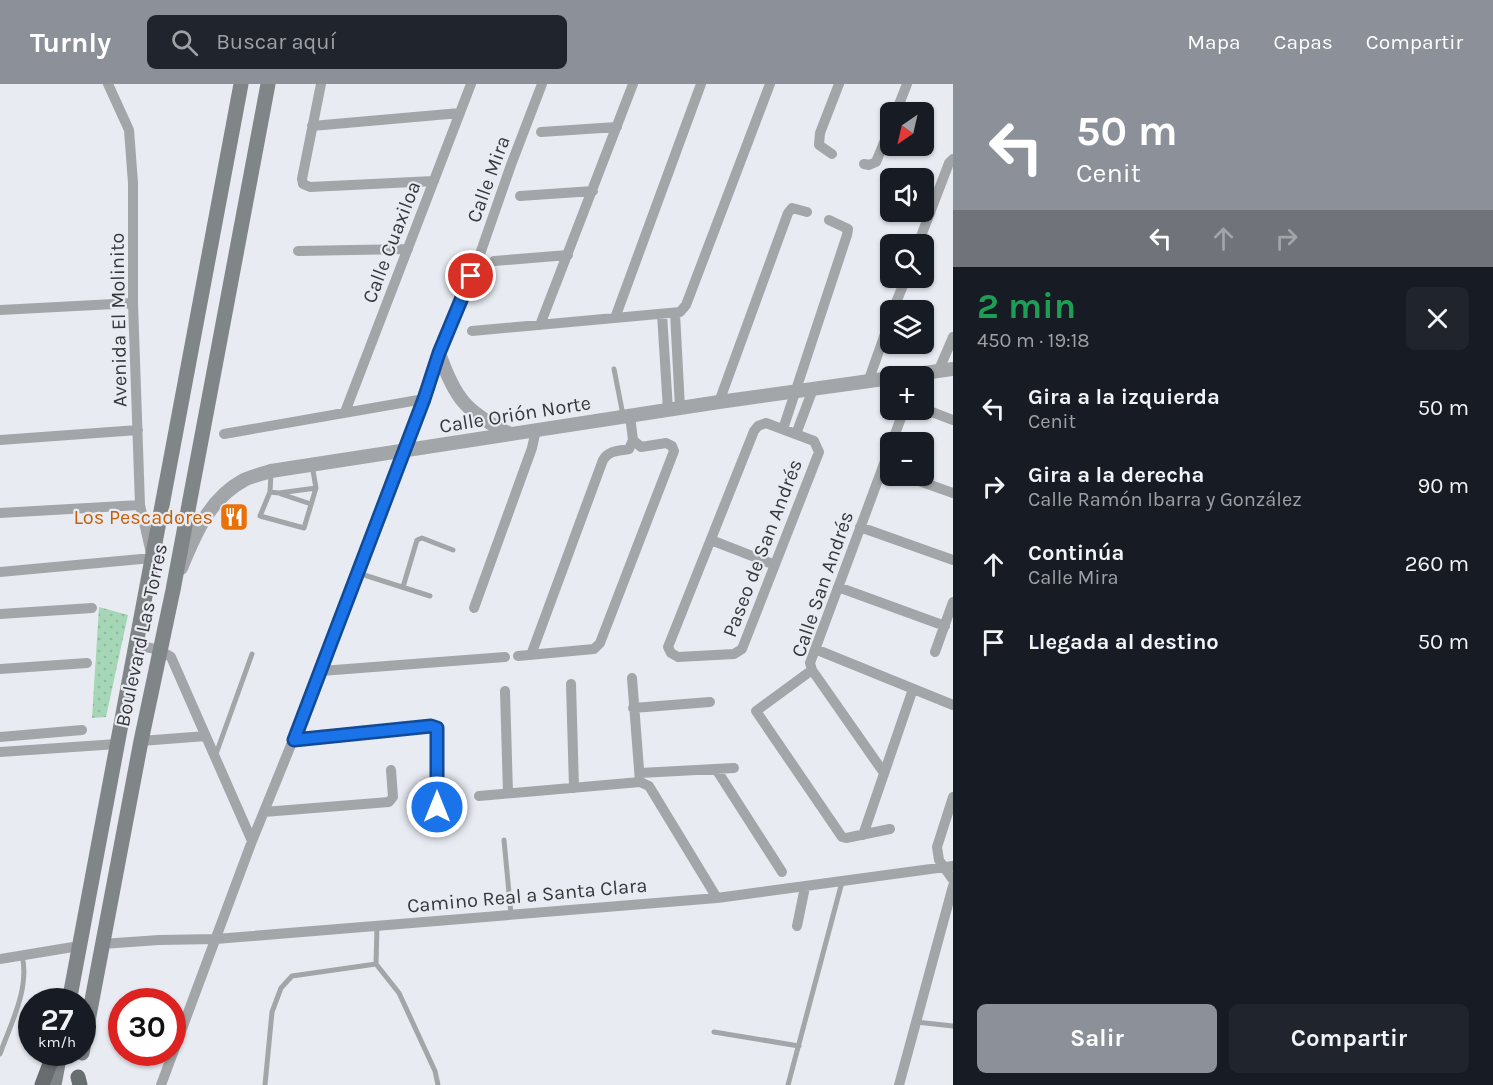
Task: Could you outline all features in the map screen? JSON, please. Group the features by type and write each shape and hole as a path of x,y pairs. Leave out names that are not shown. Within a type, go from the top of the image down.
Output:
{"main road":[{"name":"Boulevard Las Torres","path":"72,988 241,84"},
{"name":"Boulevard Las Torres","path":"94,988 141,741 173,590 267,84"},
{"path":"42,1085 49,1066"},
{"path":"54,1085 58,1066"},
{"name":"Boulevard Las Torres","path":"78,1082 80,1066"}],"street":[{"name":"Avenida El Molinito","path":"108,84 129,130 133,183 133,303 140,505 152,558"},
{"path":"321,84 302,179 303,184 310,187 434,181"},
{"name":"Calle Cuaxiloa","path":"345,412 471,84"},
{"name":"Calle Mira","path":"161,1085 252,841 321,671 424,399 439,353 479,257 542,84"},
{"path":"540,325 633,84"},
{"path":"615,318 701,84"},
{"path":"472,331 680,312 686,305 770,84"},
{"path":"832,154 819,145 820,133 839,84"},
{"path":"900,102 907,84"},
{"path":"312,126 460,113"},
{"path":"541,132 617,127"},
{"path":"864,164 870,165 876,162 880,152"},
{"path":"922,234 949,163 953,159"},
{"path":"520,196 593,191"},
{"path":"719,402 788,213 792,208 807,212"},
{"path":"783,429 847,235 848,229 829,220"},
{"path":"298,251 408,249"},
{"path":"494,261 568,255"},
{"path":"0,310 133,303"},
{"path":"674,409 675,313"},
{"path":"662,314 674,409"},
{"path":"938,372 953,337"},
{"path":"868,382 880,348"},
{"path":"439,353 448,381 462,403 482,420 510,434"},
{"path":"934,373 953,369"},
{"name":"Calle Orión Norte","path":"173,590 197,530 208,512 223,495 245,480 271,471 719,402 880,380"},
{"path":"796,434 813,389"},
{"path":"224,434 424,399"},
{"path":"934,413 953,420"},
{"path":"627,416 635,445"},
{"name":"Paseo de San Andrés","path":"766,423 796,434 814,441 819,452 740,653 678,657 671,653 668,647 754,431 758,426 766,423"},
{"path":"0,440 138,430"},
{"path":"474,608 532,448 536,430"},
{"path":"518,656 531,655 594,650 600,643 674,451 672,446 666,442 635,445 606,454 531,655"},
{"name":"Calle San Andrés","path":"863,835 842,837 756,711 812,670 810,663 860,527 880,484"},
{"path":"933,486 953,493"},
{"path":"0,513 140,505"},
{"path":"860,527 953,560"},
{"path":"711,540 775,565"},
{"path":"0,572 152,558"},
{"path":"838,587 945,626"},
{"path":"935,652 953,602"},
{"path":"0,615 92,608"},
{"path":"136,645 160,650 171,657 252,841"},
{"path":"815,650 953,705"},
{"path":"321,671 505,657"},
{"path":"0,669 87,663"},
{"path":"812,670 884,773"},
{"path":"632,678 640,777 649,786 717,898"},
{"path":"571,684 574,788"},
{"path":"863,835 913,689"},
{"path":"505,691 508,793"},
{"path":"633,708 710,702"},
{"path":"294,740 431,726 437,728 438,826"},
{"path":"0,737 82,730"},
{"path":"141,741 206,736"},
{"path":"0,752 117,744"},
{"path":"479,796 574,788 640,777 734,768"},
{"path":"716,769 782,872"},
{"path":"264,812 389,802 393,797 391,770"},
{"path":"953,797 937,847 939,860 949,867 953,880"},
{"path":"863,835 890,829"},
{"name":"Camino Real a Santa Clara","path":"102,944 216,939 717,898 949,867"},
{"path":"899,1085 953,886"},
{"path":"797,926 805,887"},
{"path":"0,959 79,946"}],"lane":[{"path":"614,369 627,416"},
{"path":"271,471 270,492 260,516 304,528 316,488 312,465"},
{"path":"279,493 316,488"},
{"path":"270,492 311,504"},
{"path":"403,587 417,540 422,538 453,550"},
{"path":"358,573 430,596"},
{"path":"215,755 252,654"},
{"path":"504,840 511,914"},
{"path":"788,1085 843,882"},
{"path":"377,925 376,964 399,993 435,1071 438,1085"},
{"path":"0,1054 20,999 25,968 22,955"},
{"path":"265,1085 272,1012 281,988 292,976 376,964"},
{"path":"916,1022 953,1026"},
{"path":"714,1032 799,1046"}],"green space":[{"path":"99,607 128,615 106,717 92,718"}],"place":[{"name":"Los Pescadores","path":"234,517"}],"route":[{"path":"437,807 437,728 431,726 294,740 424,399 439,353 471,276"}]}
